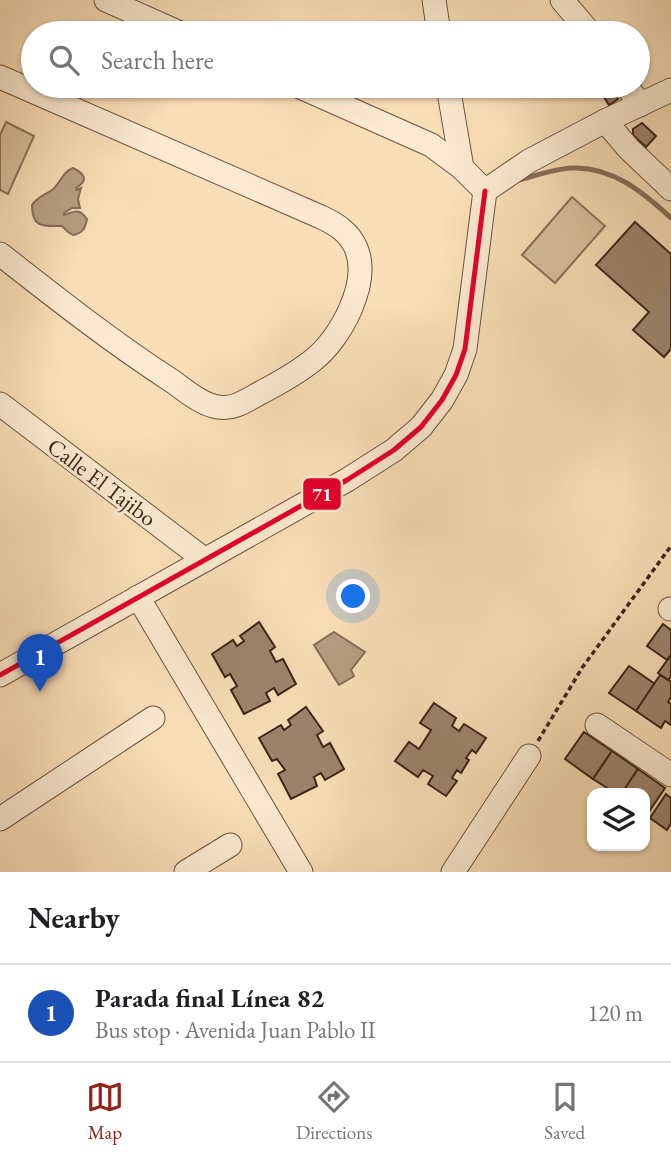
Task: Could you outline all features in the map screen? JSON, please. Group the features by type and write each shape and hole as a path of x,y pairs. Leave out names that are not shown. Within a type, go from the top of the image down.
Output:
{"street":[{"path":"106,0 153,21"},
{"path":"434,0 437,21"},
{"path":"562,0 580,21"},
{"path":"0,77 21,86"},
{"path":"650,93 671,90"},
{"path":"0,254 131,355 197,398 216,407 232,408 314,360 346,320 357,289 360,267 357,250 349,236 338,226 48,98"},
{"path":"325,98 431,145 462,168 485,191"},
{"path":"450,98 462,168"},
{"path":"0,675 346,480 394,450 421,427 442,400 456,375 465,349 485,191 529,161 605,121 631,98"},
{"path":"605,121 629,149 671,189"},
{"name":"Calle El Tajibo","path":"0,404 205,560"},
{"path":"138,597 301,872"},
{"path":"0,819 153,718"},
{"path":"597,725 671,775"},
{"path":"453,872 529,756"},
{"path":"186,872 230,845"}],"path":[{"path":"529,756 582,668 671,546"}],"shaded area":[{"path":"6,122 34,136 8,194 0,190 0,135"},
{"path":"73,168 84,177 83,182 76,188 81,188 78,199 80,208 72,208 64,215 77,211 87,219 83,230 73,235 62,226 45,226 37,222 32,205 53,189 65,173"},
{"path":"572,197 605,226 555,283 522,255"},
{"path":"334,632 365,652 351,670 354,676 339,685 314,645"}],"building":[{"path":"605,98 617,98 618,99 609,105"},
{"path":"642,123 656,136 646,147 633,135 633,129"},
{"path":"635,222 671,254 671,349 664,357 633,330 649,312 596,265"},
{"path":"259,622 275,647 270,651 276,662 283,659 296,684 278,695 274,688 266,693 270,701 244,714 231,690 237,686 230,674 225,677 212,654 233,640 237,646 244,641 240,636"},
{"path":"663,624 671,630 671,655 667,660 647,646"},
{"path":"671,655 671,677 668,680 658,673"},
{"path":"629,666 655,684 636,711 609,693"},
{"path":"660,675 671,682 671,697 668,702 671,704 671,725 665,721 661,728 636,711"},
{"path":"434,703 456,718 452,726 459,731 464,724 486,738 476,753 472,750 466,758 469,760 461,773 457,770 452,778 457,781 446,796 428,784 433,776 423,770 418,777 395,761 409,742 419,749 431,730 420,723"},
{"path":"306,707 323,731 317,735 323,747 330,743 344,769 325,780 321,773 314,777 317,786 291,799 278,774 285,770 277,759 272,761 259,738 281,725 284,730 291,725 288,720"},
{"path":"584,732 612,751 593,779 565,759"},
{"path":"612,751 638,769 625,788 607,788 593,779"},
{"path":"638,769 665,788 650,810 650,788 625,788"},
{"path":"666,794 671,798 671,823 667,830 650,818"}],"waterway":[{"path":"519,180 572,168 601,171 614,176 650,199 671,218"}],"transit line":[{"name":"71","path":"0,675 347,480 394,450 421,427 442,400 456,375 465,349 485,191"}],"place":[{"name":"Parada final Línea 82","path":"40,692"}]}
